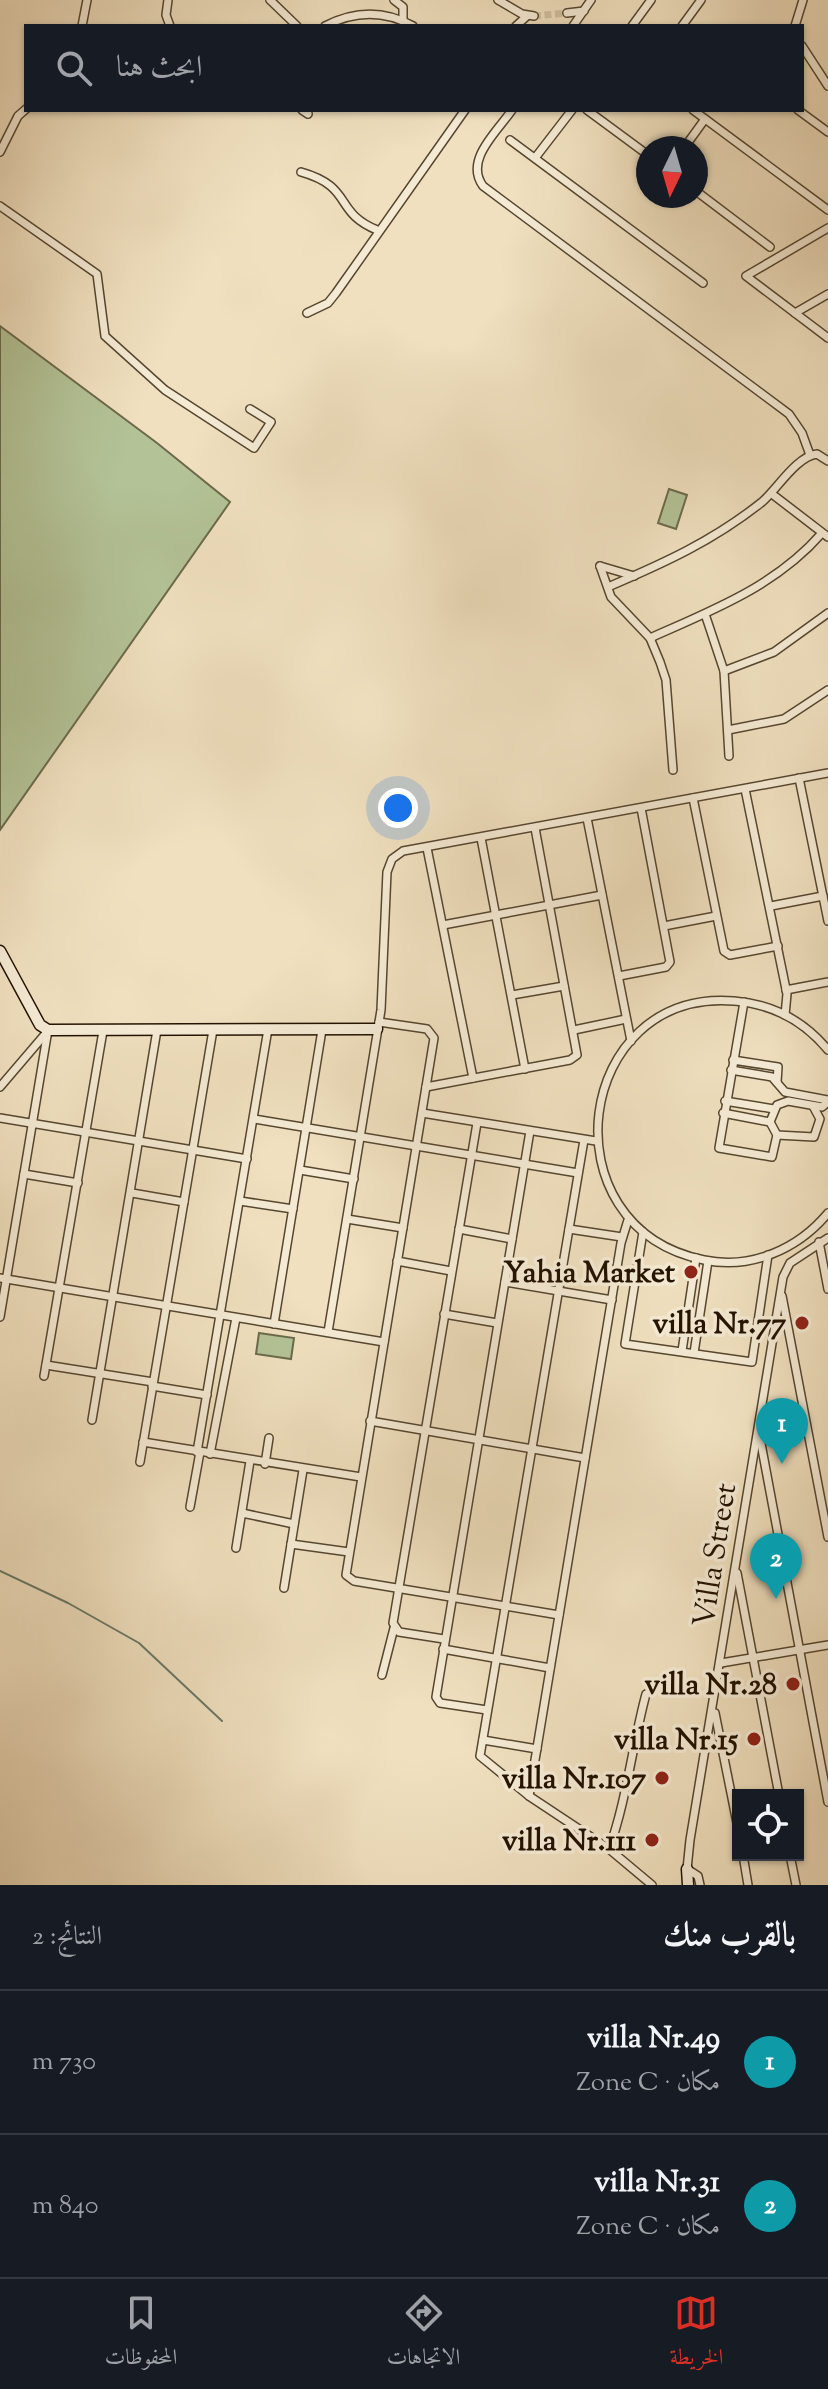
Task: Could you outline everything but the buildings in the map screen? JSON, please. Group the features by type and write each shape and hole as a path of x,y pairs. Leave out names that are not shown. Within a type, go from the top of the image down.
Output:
{"street":[{"path":"82,24 87,0"},
{"path":"168,0 166,15 169,24"},
{"path":"270,0 293,24"},
{"path":"394,0 403,7 403,20"},
{"path":"498,0 531,16 519,24"},
{"path":"574,24 591,0"},
{"path":"633,24 651,0"},
{"path":"684,24 701,0"},
{"path":"796,24 803,0"},
{"path":"567,13 584,11"},
{"path":"330,24 356,13 390,22 403,20 410,24"},
{"path":"804,49 828,86"},
{"path":"0,152 18,116 24,111"},
{"path":"307,313 328,303 464,112"},
{"path":"511,112 476,162 476,174 483,186 789,414 802,433 810,455"},
{"path":"535,158 570,112"},
{"path":"590,112 636,146"},
{"path":"696,112 828,210"},
{"path":"801,112 828,132"},
{"path":"693,136 705,119"},
{"path":"510,140 703,283"},
{"path":"301,172 333,185 355,220 377,230"},
{"path":"708,200 770,247"},
{"path":"0,206 97,274 105,336 165,390 254,448 271,422 250,409"},
{"path":"828,228 746,276 828,338"},
{"path":"795,313 828,294"},
{"path":"608,587 712,540 772,494 810,455 817,454 828,461"},
{"path":"650,638 759,587 825,535 772,494"},
{"path":"640,575 621,575 600,566 611,597 650,638 666,680 673,770"},
{"path":"724,671 774,652 828,613"},
{"path":"705,614 724,671 729,756"},
{"path":"728,730 784,719 828,690"},
{"path":"328,1332 378,1025 388,865 403,851 828,773"},
{"path":"799,778 828,921"},
{"path":"745,789 786,990 785,1015"},
{"path":"693,798 716,916 727,954 778,946"},
{"path":"619,976 668,966 670,960 641,808"},
{"path":"587,818 631,1041"},
{"path":"426,1087 574,1059 577,1053 535,828"},
{"path":"481,838 525,1069"},
{"path":"427,848 473,1078"},
{"path":"443,925 602,895"},
{"path":"771,906 823,896"},
{"path":"664,926 716,916"},
{"path":"0,951 40,1025 48,1030 322,1030 378,1025 433,1033 345,1572 349,1579 398,1589 559,1615"},
{"path":"786,990 828,982"},
{"path":"512,995 564,986"},
{"path":"828,1050 803,1026 785,1015 744,1002 704,1002 684,1007 655,1021 631,1041 604,1086 597,1113 596,1141 607,1186 628,1220 672,1250 696,1258 738,1262 768,1255 801,1239 828,1213"},
{"path":"731,1070 772,1077 785,1092 828,1101 826,1106 784,1102 774,1109 770,1122 777,1135 772,1157 722,1150 718,1142 725,1101 744,1002"},
{"path":"574,1030 626,1019"},
{"path":"190,1507 268,1029"},
{"path":"0,1087 48,1030"},
{"path":"0,1317 3,1279 48,1030"},
{"path":"92,1420 141,1143 157,1030"},
{"path":"140,1462 213,1030"},
{"path":"274,1324 322,1030"},
{"path":"44,1376 103,1031"},
{"path":"733,1060 778,1067 777,1082"},
{"path":"784,1102 785,1092"},
{"path":"725,1101 774,1109"},
{"path":"777,1135 814,1137 820,1126 813,1106"},
{"path":"422,1113 596,1141"},
{"path":"723,1113 770,1122"},
{"path":"0,1118 247,1159"},
{"path":"254,1119 578,1173"},
{"path":"382,1675 394,1628 477,1123"},
{"path":"487,1710 436,1699 530,1131"},
{"path":"584,1140 480,1756 483,1762 609,1849 652,1885"},
{"path":"300,1170 354,1179"},
{"path":"24,1174 78,1183"},
{"path":"132,1193 184,1202"},
{"path":"240,1201 293,1209"},
{"path":"347,1219 403,1228"},
{"path":"529,1796 622,1237 628,1220"},
{"path":"459,1229 512,1239"},
{"path":"569,1229 622,1237"},
{"path":"643,1232 625,1344 752,1362 768,1255"},
{"path":"781,1250 790,1263 828,1238"},
{"path":"819,1242 828,1289"},
{"path":"682,1351 696,1258"},
{"path":"397,1261 451,1271"},
{"path":"694,1353 708,1261"},
{"name":"Villa Street","path":"687,1869 784,1273 790,1263"},
{"path":"3,1279 384,1342"},
{"path":"505,1282 612,1300"},
{"path":"781,1291 828,1537"},
{"path":"444,1314 497,1323"},
{"path":"210,1454 236,1318"},
{"path":"46,1365 207,1395"},
{"path":"370,1421 585,1458"},
{"path":"758,1432 828,1802"},
{"path":"265,1464 269,1438"},
{"path":"143,1442 361,1477"},
{"path":"236,1548 250,1461"},
{"path":"284,1588 303,1470"},
{"path":"242,1513 294,1524"},
{"path":"291,1544 349,1552"},
{"path":"736,1571 778,1789"},
{"path":"394,1628 444,1639"},
{"path":"721,1663 828,1645"},
{"path":"443,1649 550,1668"},
{"path":"609,1849 622,1813 634,1737 646,1694"},
{"path":"714,1708 732,1798"},
{"path":"483,1740 537,1749"},
{"path":"744,1861 748,1885"},
{"path":"791,1861 796,1885"},
{"path":"687,1869 688,1885"},
{"path":"687,1869 698,1876 700,1885"}],"green space":[{"path":"0,326 157,443 230,502 0,830"},
{"path":"669,489 687,495 676,529 658,523"},
{"path":"259,1333 294,1338 291,1359 256,1354"}],"waterway":[{"path":"0,1571 68,1603 139,1643 222,1721"}],"tunnel":[{"path":"534,16 567,13"}],"place":[{"name":"Yahia Market","path":"691,1272"},
{"name":"villa Nr.77","path":"802,1323"},
{"name":"villa Nr.49","path":"782,1464"},
{"name":"villa Nr.31","path":"776,1599"},
{"name":"villa Nr.28","path":"793,1684"},
{"name":"villa Nr.15","path":"754,1739"},
{"name":"villa Nr.107","path":"662,1778"},
{"name":"villa Nr.111","path":"652,1840"}]}
